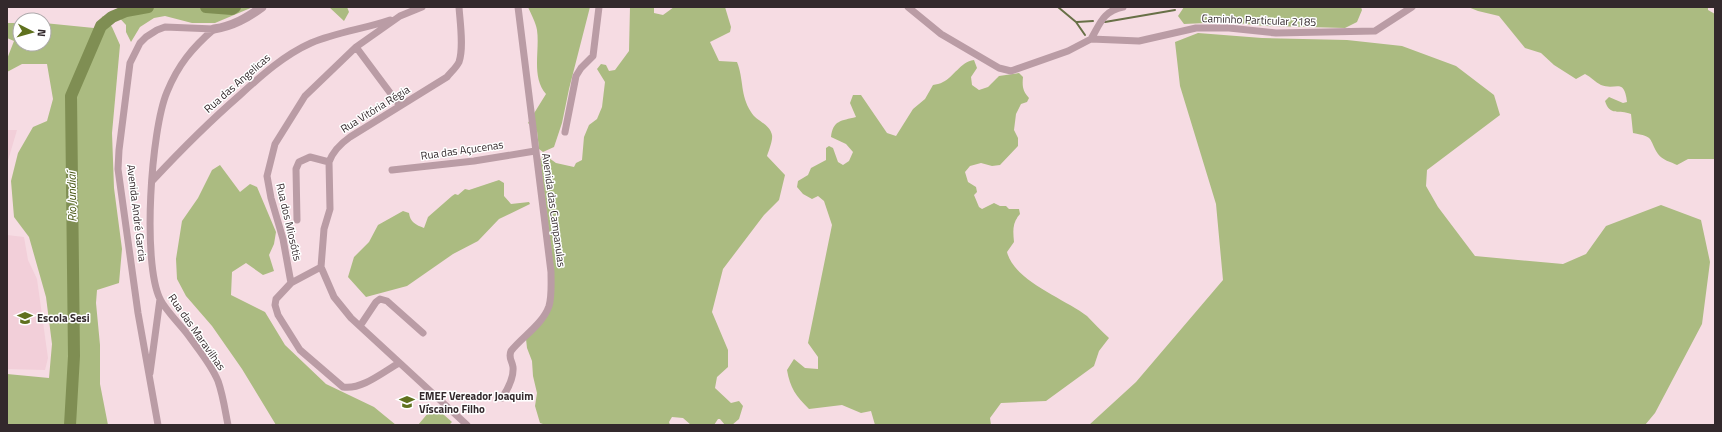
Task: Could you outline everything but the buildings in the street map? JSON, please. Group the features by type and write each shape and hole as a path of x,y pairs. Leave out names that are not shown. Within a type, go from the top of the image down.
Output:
{"street":[{"name":"Avenida André Garcia","path":"158,425 138,313 118,169 130,63 140,43 157,30 176,27 214,29 235,24 246,19 262,7"},
{"name":"Rua dos Miosótis","path":"291,283 283,239 271,198 268,176 275,144 305,96 356,47 400,16 422,7"},
{"name":"Rua Vitória Régia","path":"329,162 340,144 447,77 456,67 460,60 461,43 459,7"},
{"name":"Avenida das Campanulas","path":"502,398 512,378 513,366 509,357 511,351 546,314 550,298 552,272 535,151 518,7"},
{"path":"565,132 576,76 581,68 593,56 599,7"},
{"name":"Caminho Particular 2185","path":"908,7 941,34 998,68 1012,71 1068,51 1091,39 1139,41 1196,28 1229,28 1276,33 1375,31 1412,7"},
{"path":"1091,39 1103,16 1117,8 1123,7"},
{"name":"Rua das Angelicas","path":"153,180 214,117 283,58 331,35 378,24 400,16"},
{"name":"Rua das Maravilhas","path":"214,29 190,51 181,64 167,93 159,122 153,180 150,239 154,277 160,299 198,348 217,380 222,393 228,425"},
{"path":"356,47 400,106"},
{"name":"Rua das Açucenas","path":"392,170 474,161 535,151"},
{"path":"297,220 296,169 299,162 310,157 329,162 330,209 324,228 321,267 334,297 360,326 465,424"},
{"path":"321,267 291,283 276,299 275,305 278,315 300,350 343,387 350,388 362,384 399,363"},
{"path":"149,381 160,299"},
{"path":"360,326 376,302 380,299 387,301 424,333"}],"shaded area":[{"path":"7,130 17,130 7,164"},
{"name":"Escola Sesi","path":"7,235 24,237 28,260 37,279 48,358 45,370 7,369"}],"green space":[{"path":"125,7 253,7 215,23 192,23 165,16 154,18 140,27 131,42 126,32 126,25 113,11"},
{"path":"329,7 347,7 349,12 344,21"},
{"path":"528,7 590,7 562,123 554,147 543,152 539,149 537,131 528,123 546,94 541,87 537,72 537,30 535,21"},
{"path":"630,7 654,7 654,13 663,15 674,7 725,7 731,27 730,32 710,42 719,61 737,62 741,75 745,100 753,115 771,131 772,137 767,156 785,175 779,200 764,215 723,269 712,312 728,350 728,367 717,377 715,388 731,403 739,401 743,406 739,419 732,425 725,425 720,419 718,419 714,425 691,425 683,418 672,417 669,422 670,425 546,425 540,423 535,406 537,393 533,376 532,361 527,348 526,339 548,315 554,273 540,159 544,156 556,163 574,167 576,163 582,160 584,137 589,125 597,119 602,107 605,82 597,69 601,64 606,65 609,71 615,70 629,51"},
{"path":"1184,7 1361,7 1362,10 1357,22 1345,28 1266,26 1227,22 1184,24 1178,16"},
{"path":"1468,7 1708,7 1708,10 1715,14 1715,159 1688,159 1677,165 1664,159 1658,154 1648,137 1633,133 1631,114 1612,111 1607,106 1605,101 1609,97 1623,103 1627,102 1626,94 1621,87 1601,85 1585,74 1576,79 1554,65 1541,53 1525,48 1499,16"},
{"path":"103,16 112,27 120,45 112,133 114,188 122,249 119,283 97,290 96,303 100,345 100,384 108,425 7,425 7,374 49,378 52,344 46,297 29,237 14,217 11,181 18,153 33,127 47,121 53,99 47,64 22,64 7,72 7,59 12,46 12,52 52,52 52,24 94,28"},
{"path":"7,23 12,23 12,40 7,38"},
{"path":"1198,33 1262,38 1347,40 1402,46 1456,66 1494,95 1500,115 1427,170 1426,186 1438,207 1475,256 1563,264 1586,254 1606,226 1661,205 1701,220 1710,262 1702,324 1655,413 1645,425 1089,425 1136,382 1223,280 1216,204 1180,86 1175,42"},
{"path":"974,60 977,68 971,77 972,85 979,90 988,87 999,76 1019,73 1023,77 1023,89 1029,98 1027,102 1021,104 1016,114 1014,130 1018,138 1018,146 1000,165 992,166 981,163 970,166 965,172 968,182 976,187 977,192 974,195 979,207 982,209 994,203 1000,206 1006,206 1009,209 1019,209 1020,214 1014,227 1014,242 1007,252 1012,262 1019,272 1030,281 1087,316 1109,338 1099,351 1094,366 1046,401 1001,403 990,418 991,425 875,425 871,411 861,413 842,405 809,409 794,391 787,370 794,359 805,368 818,369 818,357 808,343 832,225 824,201 818,196 812,199 803,194 797,187 798,181 808,175 811,168 826,160 826,148 829,146 833,148 838,162 843,165 849,161 853,152 846,144 831,137 832,131 836,124 856,117 850,103 853,95 861,95 887,133 896,136 913,109 925,99 933,85 947,80 969,61"},
{"path":"220,165 240,192 250,184 257,187 276,232 274,244 269,255 274,271 263,275 246,263 232,272 231,295 265,312 285,345 326,384 374,407 396,425 276,425 242,369 212,326 186,296 177,279 176,259 182,221 198,198 212,170"},
{"path":"499,180 504,183 504,196 511,204 529,202 530,204 499,219 478,241 453,254 407,286 366,297 348,277 354,257 369,242 378,225 403,211 409,213 414,223 424,228 428,217 455,194 458,195 465,189 469,190"},
{"path":"434,406 452,422 449,425 418,425"}],"waterway":[{"name":"Rio Jundiaí","path":"70,425 74,356 71,96 101,26 112,17 126,11 148,7"},
{"name":"Rio Jundiaí","path":"206,7 232,9 235,7"},
{"path":"1058,7 1076,22 1085,35"},
{"path":"1105,22 1175,10"},
{"path":"1077,22 1093,21"}],"place":[{"name":"Escola Sesi","path":"25,318"},
{"name":"EMEF Vereador Joaquim Víscaino Filho","path":"407,402"}]}
